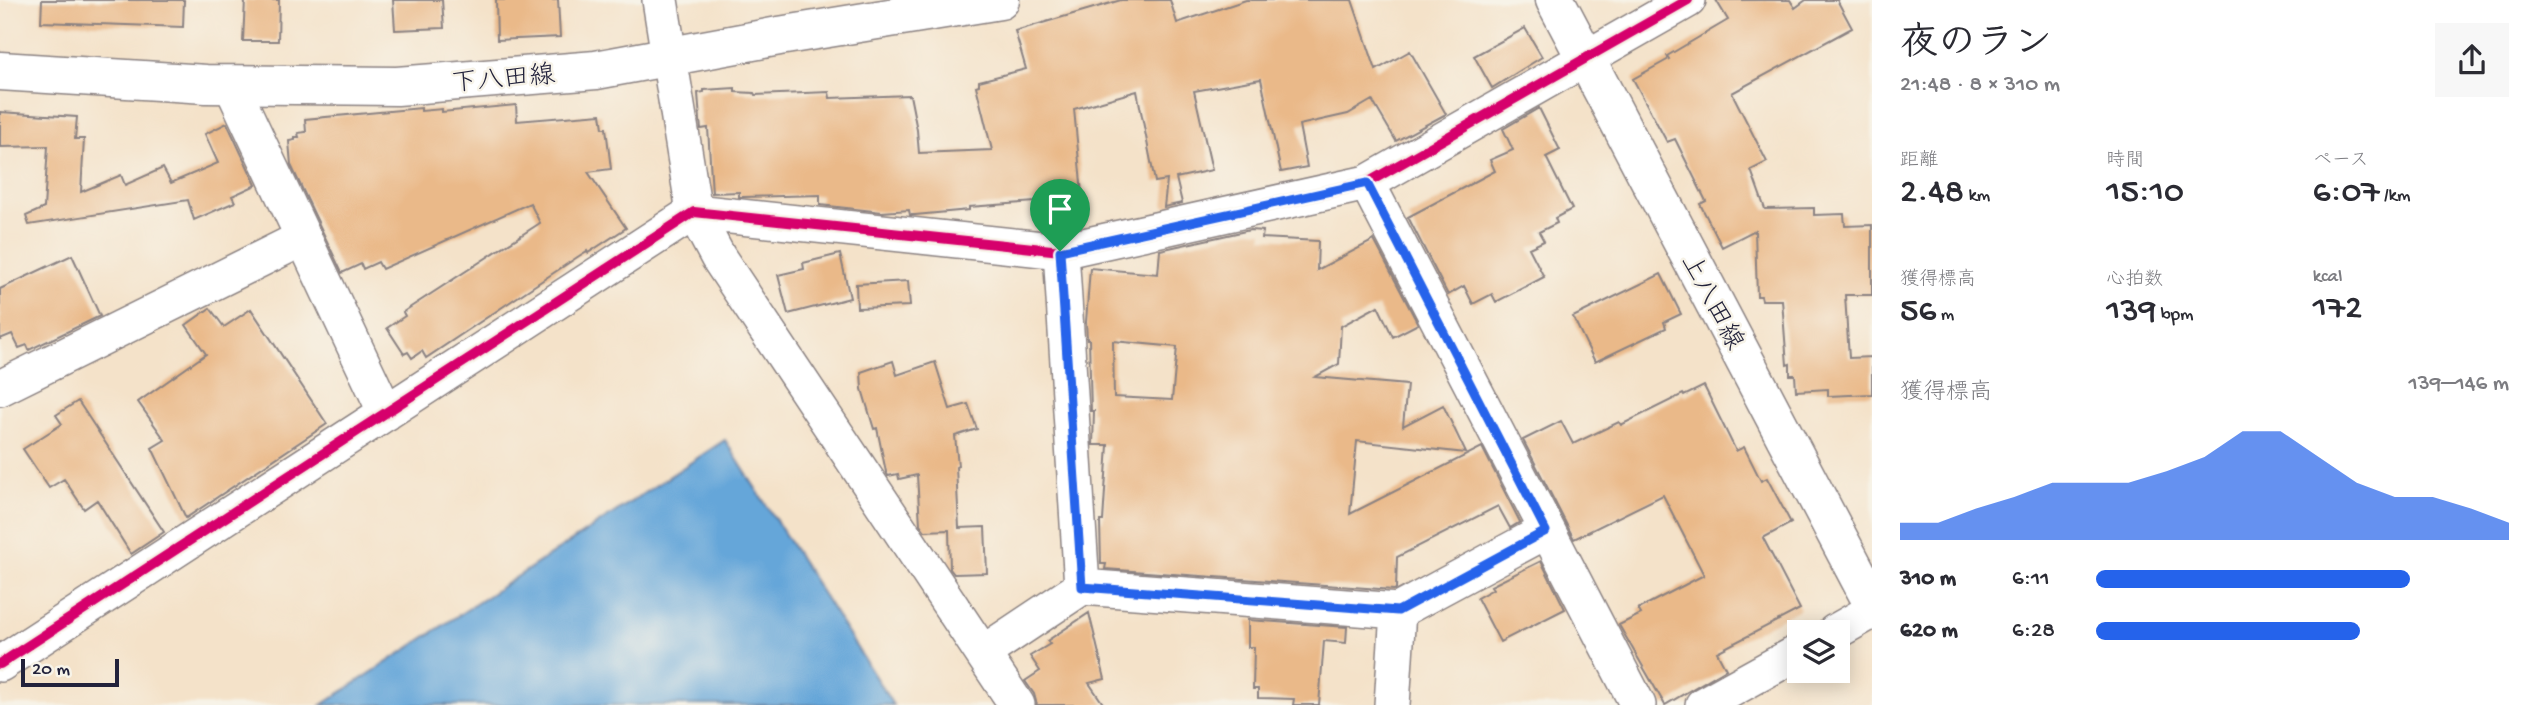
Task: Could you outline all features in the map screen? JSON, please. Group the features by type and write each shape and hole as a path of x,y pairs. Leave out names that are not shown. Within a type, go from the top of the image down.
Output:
{"street":[{"path":"660,0 694,212 718,257 1017,705"},
{"name":"下八田線","path":"0,71 231,84 397,86 596,69 1000,0"},
{"name":"上八田線","path":"1555,0 1872,602"},
{"path":"0,664 694,212 1060,251 1367,183 1688,0"},
{"path":"231,84 386,413"},
{"path":"1367,183 1638,705"},
{"path":"0,388 303,238"},
{"path":"1060,251 1082,587"},
{"path":"983,653 1082,587 1398,611 1546,531"},
{"path":"1392,705 1398,611"},
{"path":"1850,623 1872,611"},
{"path":"1703,705 1787,659"}],"water":[{"path":"725,440 893,705 322,705"}],"building":[{"path":"42,0 184,0 183,27 41,22"},
{"path":"245,0 279,0 278,41 243,41"},
{"path":"393,0 442,0 444,28 395,30"},
{"path":"496,0 558,0 560,37 497,40"},
{"path":"1121,0 1170,0 1177,23 1246,0 1352,0 1376,70 1410,51 1446,114 1396,141 1372,100 1348,114 1299,125 1307,167 1281,172 1261,79 1194,91 1212,170 1176,178 1182,203 1164,207 1167,180 1155,182 1137,91 1074,109 1084,215 1051,218 1049,201 910,215 909,210 882,212 820,205 820,195 739,197 739,192 712,193 708,128 701,129 700,120 698,93 704,90 735,88 735,92 755,95 829,92 830,98 910,95 919,153 992,150 976,86 979,81 1026,69 1015,31"},
{"path":"1716,0 1790,0 1795,8 1806,0 1837,0 1852,28 1732,93 1767,162 1751,170 1765,209 1814,208 1814,215 1844,214 1845,226 1872,225 1872,295 1845,295 1849,358 1872,357 1872,394 1828,396 1828,389 1796,391 1795,375 1790,375 1790,364 1787,365 1782,300 1762,300 1761,296 1757,296 1755,230 1722,247 1700,204 1706,201 1675,139 1667,142 1633,79 1728,20"},
{"path":"1525,28 1542,57 1492,88 1474,56"},
{"path":"516,105 517,121 601,114 603,128 606,128 611,169 588,172 626,228 579,256 426,358 422,351 412,358 408,352 404,354 387,328 405,316 403,312 540,223 530,203 382,269 378,262 363,269 361,264 342,273 291,165 289,141 299,137 298,133 306,132 305,119 421,108 421,111 442,109 442,112"},
{"path":"1539,108 1560,150 1546,157 1572,209 1555,218 1557,223 1539,232 1544,241 1529,248 1544,277 1496,302 1492,294 1473,304 1464,286 1448,295 1408,217 1495,171 1490,160 1513,150 1503,129"},
{"path":"0,112 77,117 75,139 84,139 81,192 121,175 125,185 163,168 171,183 218,163 205,134 227,123 256,185 232,196 235,202 194,220 188,200 29,225 26,216 44,208 48,146 0,147"},
{"path":"1250,230 1263,231 1262,238 1318,241 1317,270 1374,240 1418,324 1393,337 1378,306 1341,326 1339,364 1315,377 1407,385 1403,426 1443,405 1466,453 1357,441 1350,514 1482,447 1520,522 1510,528 1498,506 1397,557 1394,590 1105,569 1106,564 1101,564 1100,521 1103,521 1108,445 1093,445 1094,411 1091,411 1086,322 1090,268 1158,274 1160,250","holes":["1113,341 1177,347 1172,400 1114,397"]},
{"path":"840,254 850,298 788,314 778,275 804,269 803,263"},
{"path":"72,255 100,316 29,350 27,345 19,348 12,334 0,339 0,289"},
{"path":"1661,274 1681,314 1664,322 1666,328 1595,362 1573,317"},
{"path":"908,281 910,306 857,308 856,284"},
{"path":"210,308 224,327 251,309 327,424 186,518 152,448 165,440 138,402 206,354 186,325"},
{"path":"893,361 897,375 935,362 950,409 968,404 977,429 955,436 959,528 985,527 987,573 954,574 950,569 949,530 925,531 920,524 917,475 899,479 898,474 888,476 886,472 877,428 874,429 862,389 861,372"},
{"path":"1704,386 1736,451 1744,447 1761,481 1767,478 1791,523 1763,538 1800,609 1717,652 1726,669 1665,705 1619,625 1641,614 1638,609 1704,575 1663,495 1574,539 1523,440 1561,421 1573,444"},
{"path":"78,401 164,532 131,554 97,500 84,509 64,479 49,488 23,449 62,424 56,415"},
{"path":"1541,561 1565,609 1500,642 1477,598 1493,589 1491,586"},
{"path":"1089,613 1105,679 1089,683 1104,705 1037,705 1034,694 1025,681 1040,671 1030,656 1050,644 1047,641"},
{"path":"1248,620 1347,627 1346,643 1324,641 1319,705 1293,705 1294,699 1258,698 1258,689 1253,689 1254,647 1248,647"}],"cycle path":[{"path":"0,664 694,212 1061,251 1367,183 1688,0"}],"route":[{"path":"1367,183 1546,531 1398,611 1082,587 1060,251 1367,183"}]}
